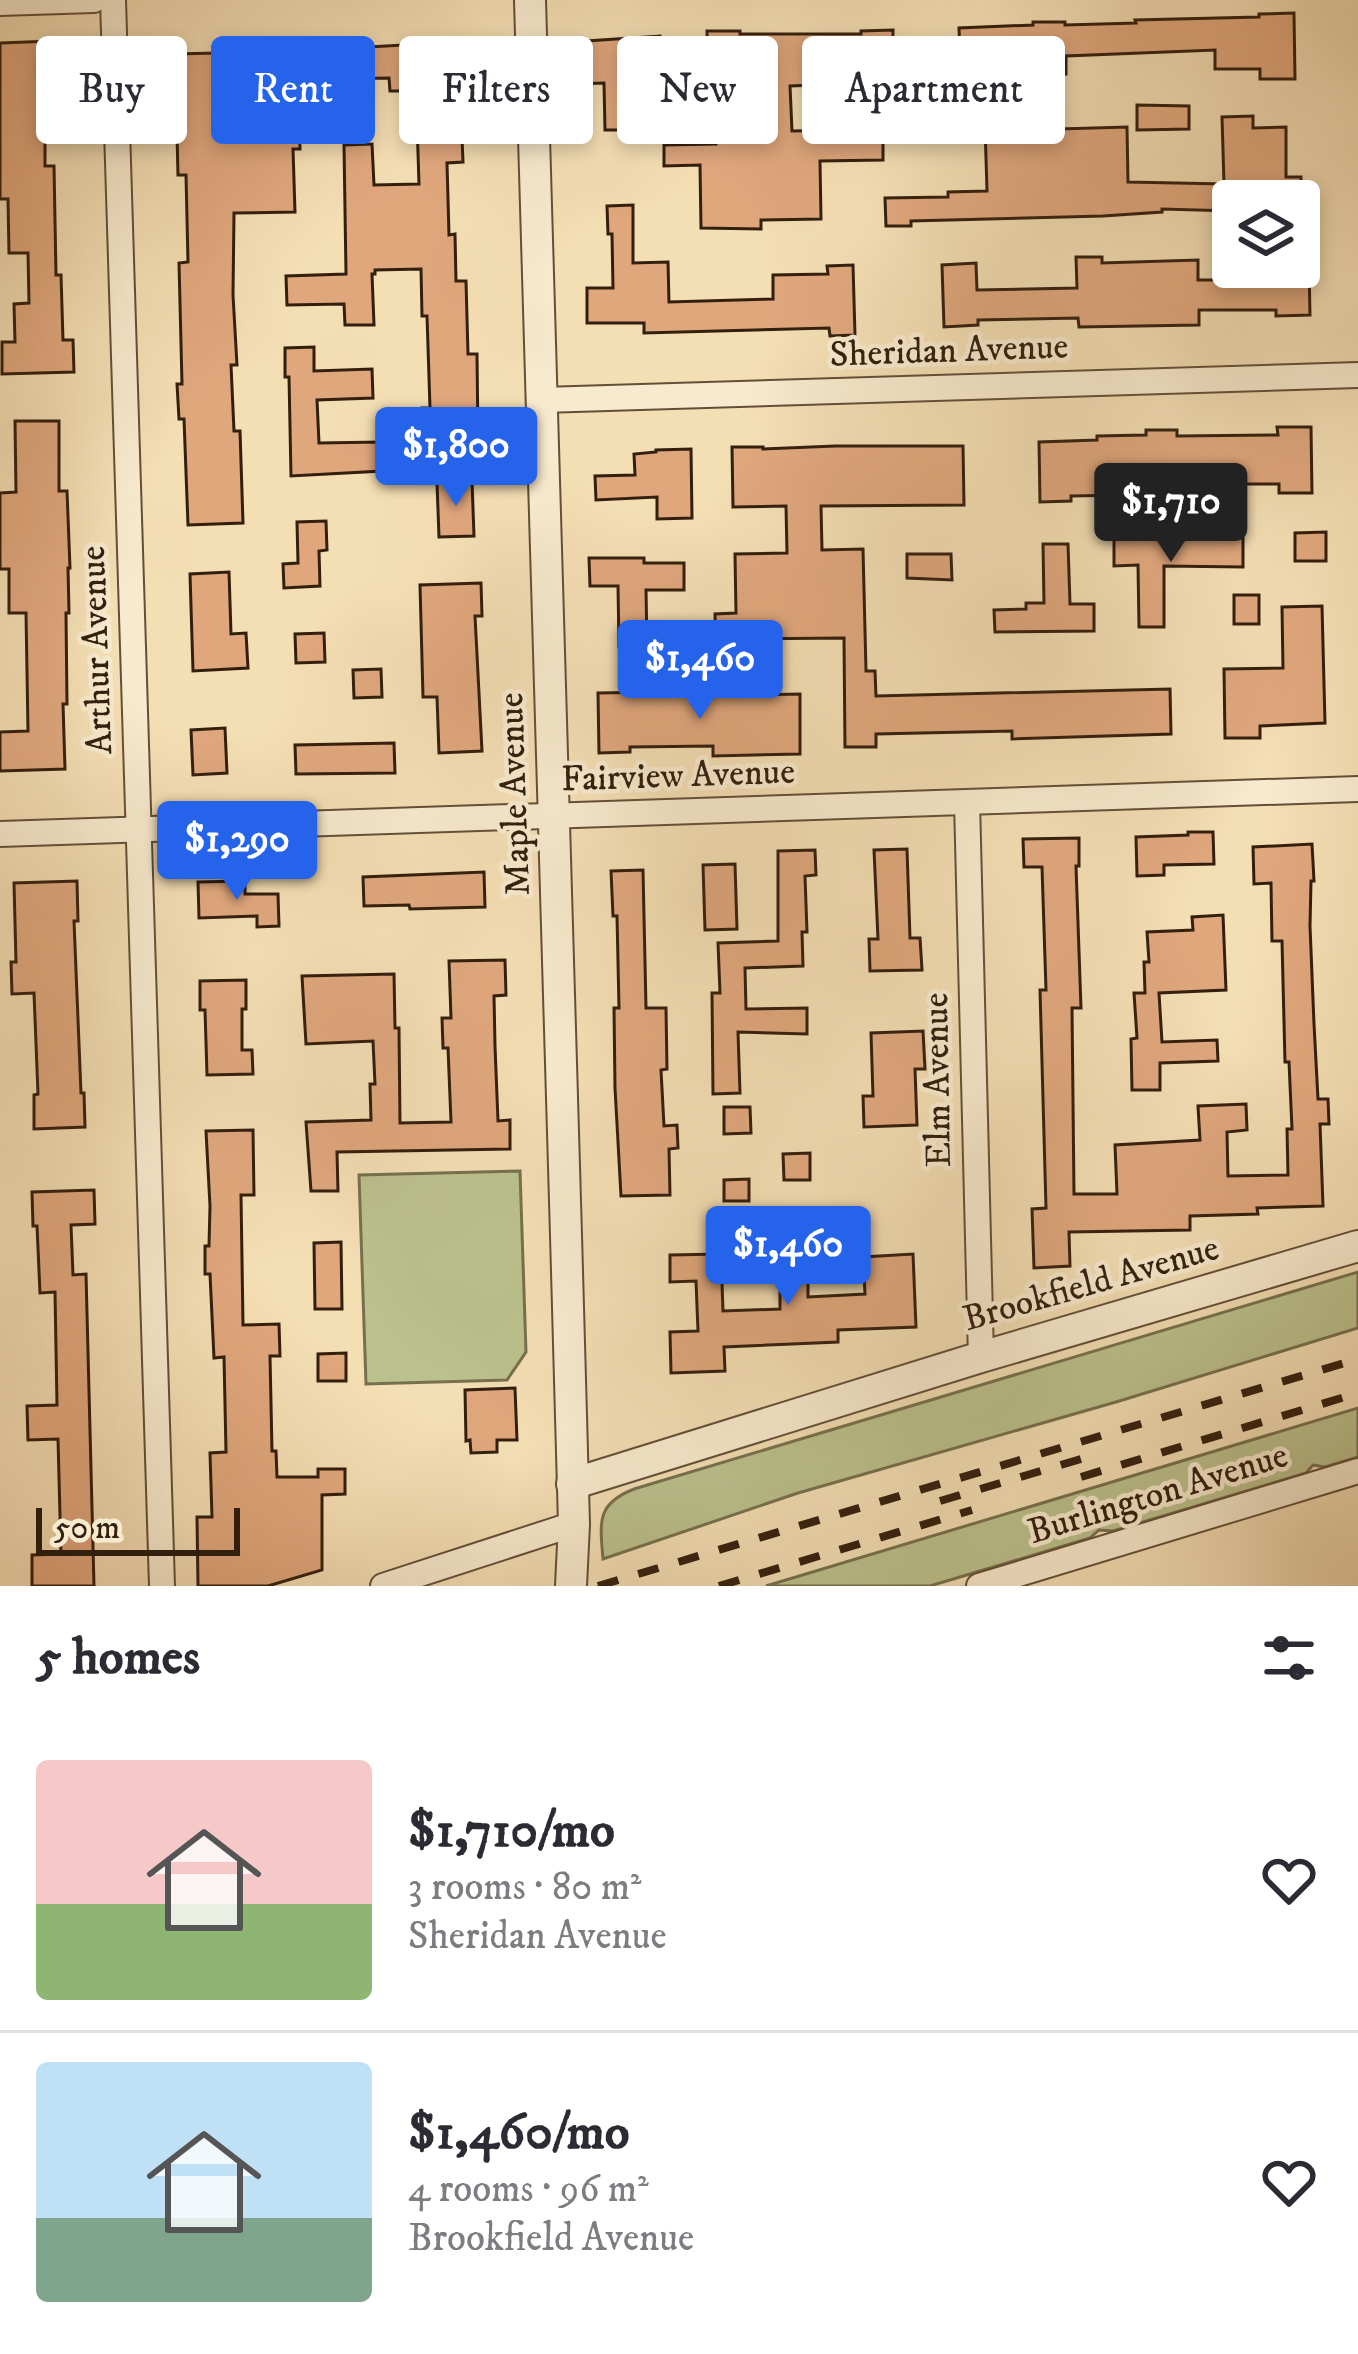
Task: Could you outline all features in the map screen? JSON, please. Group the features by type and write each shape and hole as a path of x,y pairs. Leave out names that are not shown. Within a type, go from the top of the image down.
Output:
{"street":[{"path":"0,3 94,0"},
{"name":"Arthur Avenue","path":"113,0 162,1586"},
{"name":"Maple Avenue","path":"530,0 574,1524 572,1586"},
{"name":"Sheridan Avenue","path":"542,400 1358,375"},
{"name":"Fairview Avenue","path":"0,835 1358,789"},
{"name":"Elm Avenue","path":"967,802 981,1357"},
{"name":"Brookfield Avenue","path":"572,1484 1358,1246"},
{"name":"Burlington Avenue","path":"979,1586 1358,1471"},
{"path":"383,1586 574,1524"}],"green space":[{"path":"520,1171 526,1352 507,1380 366,1384 359,1175"},
{"path":"1358,1272 1358,1328 798,1493 603,1559 603,1516 613,1501 634,1489"},
{"path":"1358,1408 1358,1457 1325,1467 1313,1465 1306,1473 1113,1531 1099,1530 1090,1538 930,1586 766,1586"}],"building":[{"path":"1294,13 1295,79 1260,79 1260,69 1215,69 1215,50 1066,56 1065,74 1065,36 959,36 959,28 1033,22 1136,23"},
{"path":"893,30 893,36 802,36 802,86 790,86 792,131 802,131 802,144 883,144 883,160 820,161 821,219 761,220 761,229 701,228 700,165 664,166 664,145 778,144 778,36 707,36 707,31"},
{"path":"617,39 617,130 605,130 604,83 593,83 593,41"},
{"path":"36,42 36,144 45,144 45,166 54,166 56,275 61,275 63,340 73,340 74,372 2,374 2,342 15,342 14,304 29,303 28,253 9,253 8,199 0,199 0,43"},
{"path":"399,45 399,91 390,91 389,78 375,78 375,47"},
{"path":"211,53 211,144 300,144 300,149 293,149 295,212 234,213 237,365 231,365 234,431 240,431 243,523 188,525 184,419 179,419 177,384 182,384 179,263 188,262 186,175 178,175 177,144 187,144 187,54"},
{"path":"1137,105 1189,106 1189,129 1137,130"},
{"path":"1253,116 1253,128 1286,127 1286,177 1301,180 1224,180 1222,117"},
{"path":"1127,127 1128,182 1212,184 1212,210 911,221 911,226 886,226 885,198 987,191 986,144 1065,144 1065,129"},
{"path":"372,144 374,185 419,184 418,144 462,144 463,162 447,163 449,235 455,234 456,281 466,281 468,354 477,354 478,440 423,441 422,408 430,408 421,269 375,270 374,325 345,325 344,304 287,305 286,276 346,274 344,145"},
{"path":"633,205 633,263 668,262 669,302 773,299 773,275 828,274 827,266 853,265 855,335 830,336 829,328 644,333 644,323 587,323 587,288 613,288 607,206"},
{"path":"1076,257 1102,257 1102,263 1198,260 1198,280 1212,280 1212,288 1309,288 1310,315 1199,310 1199,325 1079,327 1078,318 978,320 978,325 944,327 942,265 976,263 977,290 1077,288"},
{"path":"314,347 314,371 372,369 373,398 317,400 319,443 381,442 382,471 291,476 285,348"},
{"path":"15,421 59,421 59,491 67,491 70,568 67,704 63,704 65,769 0,771 0,732 28,731 26,613 9,613 9,569 0,569 0,493 16,492"},
{"path":"1277,427 1311,427 1312,493 1279,493 1279,484 1178,484 1178,489 1128,490 1128,495 1040,502 1039,442 1146,435 1146,430 1177,430 1177,436 1278,435"},
{"path":"963,446 964,505 821,506 822,550 863,549 866,671 875,671 876,696 1170,689 1171,734 1012,739 1012,731 876,734 876,747 845,747 844,638 744,639 744,644 716,645 715,614 736,613 735,554 787,553 786,506 733,507 732,447"},
{"path":"691,449 692,518 657,519 657,497 596,500 595,476 635,475 634,454"},
{"path":"472,481 474,536 439,537 437,483"},
{"path":"326,521 327,550 319,551 320,586 284,588 283,564 298,563 297,522"},
{"path":"1326,532 1326,561 1295,561 1295,533"},
{"path":"1243,536 1243,567 1164,566 1164,627 1139,627 1138,565 1114,566 1114,538"},
{"path":"1043,544 1068,544 1070,604 1094,604 1094,631 995,632 994,610 1044,603"},
{"path":"907,554 951,554 952,580 907,578"},
{"path":"589,558 684,563 684,590 646,590 647,647 619,647 618,586 590,586"},
{"path":"229,572 231,634 246,633 248,668 193,671 190,574"},
{"path":"481,583 482,616 475,616 482,751 439,753 437,697 423,697 420,585"},
{"path":"1234,595 1259,595 1259,624 1234,624"},
{"path":"1322,606 1325,723 1260,726 1260,738 1225,738 1224,669 1283,668 1282,607"},
{"path":"324,633 325,662 296,663 295,634"},
{"path":"381,669 382,697 354,698 353,670"},
{"path":"655,687 685,687 686,696 800,694 800,754 713,756 713,746 630,747 630,752 599,753 598,693 655,692"},
{"path":"225,728 227,773 193,775 191,730"},
{"path":"394,743 395,773 296,774 295,745"},
{"path":"1213,832 1214,864 1164,865 1164,875 1137,876 1136,837"},
{"path":"1079,838 1081,1008 1072,1008 1074,1194 1117,1194 1115,1145 1200,1140 1198,1106 1246,1104 1247,1130 1227,1132 1228,1176 1288,1175 1287,1129 1292,1129 1282,941 1272,941 1271,883 1254,884 1253,847 1312,844 1310,926 1318,1099 1328,1099 1329,1124 1320,1124 1323,1206 1190,1216 1190,1230 1069,1232 1070,1266 1034,1268 1032,1209 1046,1208 1040,990 1046,990 1042,867 1024,867 1023,839"},
{"path":"907,849 910,938 920,938 922,970 870,971 869,939 878,939 874,850"},
{"path":"815,850 816,875 805,876 803,966 745,968 746,1009 807,1008 807,1034 738,1032 740,1093 713,1094 712,993 720,993 718,943 778,941 778,851"},
{"path":"735,864 737,929 705,930 703,865"},
{"path":"643,870 646,1008 666,1008 667,1069 661,1070 664,1126 677,1125 678,1148 669,1149 670,1195 621,1196 615,1088 617,916 613,916 611,871"},
{"path":"484,872 485,907 364,906 363,877"},
{"path":"77,881 78,921 74,921 85,1127 34,1129 34,1095 38,1094 34,993 12,994 14,883"},
{"path":"245,881 245,894 278,894 279,926 257,927 257,916 199,918 198,882"},
{"path":"1223,915 1226,990 1159,993 1162,1042 1217,1040 1218,1061 1160,1063 1160,1090 1132,1090 1131,1039 1137,1038 1134,993 1145,993 1147,932 1193,930 1192,917"},
{"path":"505,960 506,995 494,996 495,1046 498,1121 510,1120 510,1149 337,1152 338,1191 311,1191 306,1122 371,1120 370,1084 375,1084 373,1041 306,1044 302,976 394,974 400,1123 451,1122 442,1018 451,1018 449,961"},
{"path":"246,980 242,1050 252,1050 253,1074 207,1075 200,981"},
{"path":"923,1031 925,1069 915,1069 917,1125 864,1127 863,1096 873,1096 871,1033"},
{"path":"724,1107 750,1107 751,1133 724,1134"},
{"path":"253,1130 254,1195 241,1195 243,1325 279,1324 280,1356 270,1356 277,1477 318,1477 318,1469 345,1469 345,1494 322,1495 322,1570 268,1586 198,1586 197,1517 212,1517 210,1453 226,1452 224,1357 214,1358 210,1274 205,1274 210,1206 206,1131"},
{"path":"810,1153 810,1180 784,1180 783,1154"},
{"path":"749,1179 749,1201 724,1201 724,1180"},
{"path":"94,1190 95,1224 71,1225 73,1275 86,1274 94,1586 32,1586 32,1555 61,1554 58,1439 28,1440 27,1406 57,1405 55,1292 40,1293 32,1192"},
{"path":"812,1217 841,1217 841,1252 812,1252"},
{"path":"341,1242 342,1309 315,1309 314,1243"},
{"path":"780,1242 808,1242 808,1297 865,1294 863,1257 913,1254 916,1327 838,1330 838,1342 724,1347 725,1371 671,1373 670,1332 698,1331 696,1281 670,1282 670,1255 721,1254 723,1311 780,1309"},
{"path":"346,1353 346,1381 318,1381 318,1354"},
{"path":"515,1388 517,1440 497,1440 497,1452 471,1453 470,1440 466,1441 465,1390"}],"railway":[{"path":"598,1586 1358,1359"},
{"path":"1081,1477 1358,1393"},
{"path":"940,1501 1101,1453"},
{"path":"719,1586 972,1510"}]}
